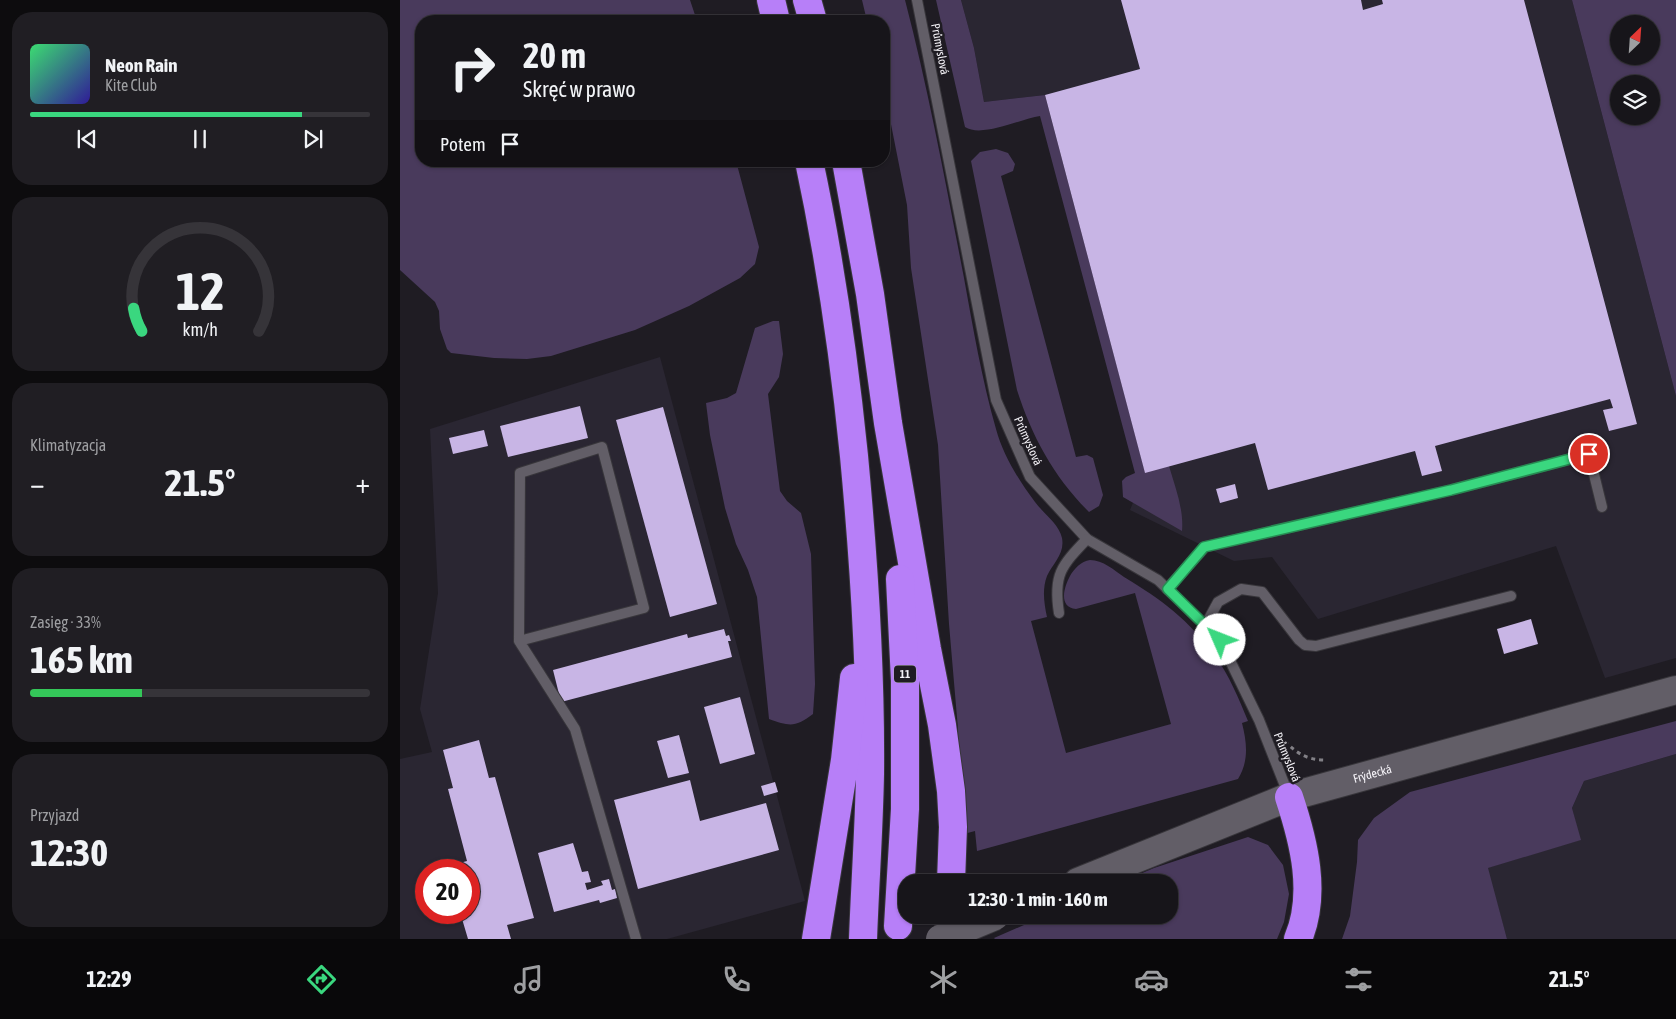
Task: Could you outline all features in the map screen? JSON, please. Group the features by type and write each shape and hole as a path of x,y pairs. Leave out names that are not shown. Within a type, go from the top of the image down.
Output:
{"highway":[{"path":"771,0 775,15"},
{"path":"808,0 812,15"},
{"path":"810,167 834,291 862,544 869,666 870,775 863,939"},
{"name":"11","path":"847,167 870,294 888,423 899,552 905,681 905,808 898,926"},
{"path":"888,423 944,734 953,827 950,874"},
{"path":"816,939 845,760 854,681 862,544"},
{"path":"1290,797 1301,832 1308,881 1307,905 1298,939"}],"main road":[{"name":"Frýdecká","path":"1098,874 1290,797 1676,690"},
{"path":"940,939 975,924"}],"lane":[{"name":"Průmyslová","path":"917,0 996,400 1030,477 1087,539 1158,580 1220,640 1259,720 1290,797"},
{"path":"519,641 644,608 602,447 520,473 519,641 574,729 636,939"},
{"path":"1168,589 1204,547 1451,490 1589,454 1602,507"},
{"path":"1059,613 1056,594 1061,570 1087,539"},
{"path":"1205,626 1218,602 1241,589 1262,592 1299,640 1305,644 1316,646 1511,596"}],"shaded area":[{"path":"400,0 690,0 695,15 415,15 415,167 738,167 759,247 755,264 740,278 689,306 635,330 551,356 527,359 494,358 451,353 447,349 440,329 439,311 435,302 400,270"},
{"path":"862,0 905,0 951,208 986,392 996,429 1007,458 1017,477 1035,502 1058,528 1062,538 1062,549 1047,576 1044,586 1047,617 1031,621 1066,753 1171,724 1135,593 1076,609 1067,605 1065,601 1066,586 1070,576 1084,562 1095,560 1112,569 1174,611 1195,631 1220,663 1248,721 1242,723 1246,752 1242,772 1238,779 977,851 975,831 960,835 958,729 949,624 938,445 911,268 907,205 890,119 890,15 866,15"},
{"path":"936,0 961,0 974,48 984,102 1045,95 1145,472 1169,466 1180,506 1182,531 1123,497 1122,481 1135,473 1040,116 991,129 972,130 965,127"},
{"path":"961,0 1572,0 1676,396 1676,658 1605,678 1556,546 1318,619 1272,557 1234,561 1130,510 1145,473 1045,95 984,102 974,48"},
{"path":"1572,0 1676,0 1676,396"},
{"path":"996,149 1008,153 1015,164 1013,171 1001,176 1076,457 1087,455 1093,458 1103,495 1099,506 1089,512 1065,485 1046,456 1037,440 1017,390 971,161 980,152"},
{"path":"773,321 779,321 783,354 779,377 768,394 780,491 787,501 801,513 811,554 815,684 813,714 796,724 787,724 769,719 757,597 748,570 736,544 725,508 710,435 706,403 727,398 736,393 755,328"},
{"path":"660,357 805,901 667,939 400,939 400,759 432,752 420,709 438,593 430,429"},
{"path":"1676,721 1676,754 1584,781 1572,808 1581,840 1488,868 1507,939 1342,939 1350,916 1358,840 1374,818 1410,792"},
{"path":"1676,754 1676,939 1507,939 1487,868 1580,840 1572,808 1584,781"},
{"path":"1248,837 1268,845 1283,865 1289,894 1284,922 1277,939 994,938 1026,924 1178,924 1178,874 1140,874"}],"building":[{"path":"1121,0 1361,0 1363,10 1383,4 1382,0 1524,0 1637,424 1609,431 1603,410 1613,408 1610,399 1435,446 1442,471 1422,476 1415,451 1268,490 1255,443 1145,473 1045,95 1140,69"},
{"path":"580,406 588,438 508,457 500,426"},
{"path":"663,407 717,604 670,617 616,420"},
{"path":"484,430 488,446 453,454 449,438"},
{"path":"1235,484 1238,498 1220,503 1216,489"},
{"path":"1531,619 1538,644 1504,654 1497,629"},
{"path":"724,629 726,636 729,635 731,641 728,641 732,657 561,702 553,670 687,634 688,638"},
{"path":"740,697 755,754 720,764 704,707"},
{"path":"679,735 689,773 668,778 657,741"},
{"path":"479,740 489,778 495,777 534,918 507,925 511,939 468,939 464,924 480,924 480,859 466,859 448,789 453,788 443,750"},
{"path":"690,780 700,821 766,803 779,850 638,889 614,800"},
{"path":"775,782 778,792 764,796 761,786"},
{"path":"573,843 582,872 588,871 591,882 585,883 587,890 603,885 601,881 609,879 612,890 615,889 617,898 600,903 599,900 554,912 538,853"}],"tunnel":[{"path":"948,939 949,924"}],"route":[{"path":"1220,640 1168,589 1204,547 1451,490 1589,454"}]}
